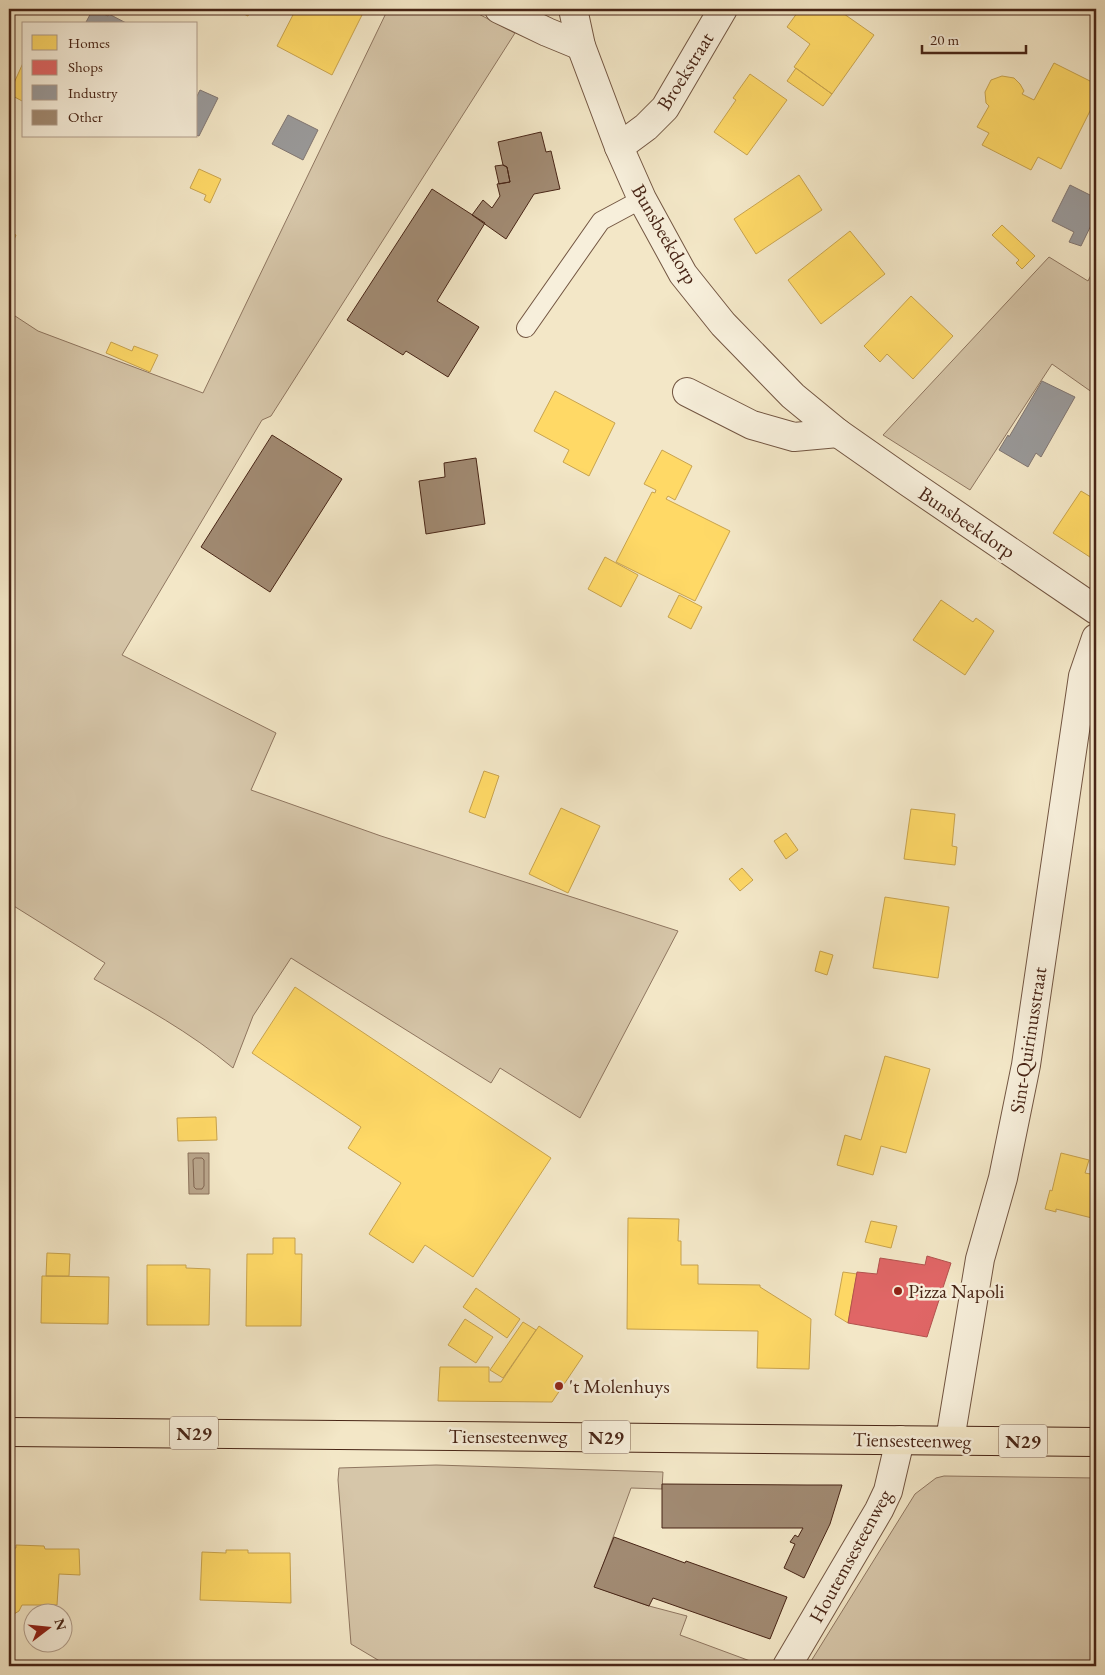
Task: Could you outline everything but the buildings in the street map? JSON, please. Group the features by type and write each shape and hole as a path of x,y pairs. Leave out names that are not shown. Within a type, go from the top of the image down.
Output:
{"main road":[{"name":"Tiensesteenweg","path":"9,1432 1096,1442"}],"street":[{"path":"499,9 581,46"},
{"name":"Bunsbeekdorp","path":"573,9 581,46 619,147 642,199 683,274 723,324 793,396 838,433 1096,610"},
{"name":"Broekstraat","path":"619,147 665,108 723,9"},
{"path":"688,392 752,425 794,437 838,433"},
{"name":"Sint-Quirinusstraat","path":"950,1440 980,1259 1003,1178 1026,1065 1083,676 1096,638"},
{"name":"Houtemsesteenweg","path":"787,1666 879,1510 888,1491 900,1440"}],"lane":[{"path":"526,328 601,222 642,199"}],"shaded area":[{"path":"388,9 469,9 515,33 271,416 262,420 122,655 276,733 251,790 381,836 678,931 580,1118 500,1068 491,1083 291,958 253,1016 233,1068 183,1031 94,979 105,963 9,903 9,312 38,331 203,393"},
{"path":"1049,257 1088,281 1096,265 1096,395 1052,364 970,490 883,435"},
{"path":"436,1465 663,1472 662,1489 631,1488 595,1587 649,1606 687,1616 680,1635 761,1665 388,1666 351,1644 338,1480 339,1468"},
{"path":"944,1476 1096,1478 1096,1666 808,1666 915,1494 936,1478"}],"water":[{"path":"188,1153 209,1153 209,1194 189,1194"}],"place":[{"name":"Pizza Napoli","path":"898,1291"},
{"name":"'t Molenhuys","path":"559,1386"}]}
